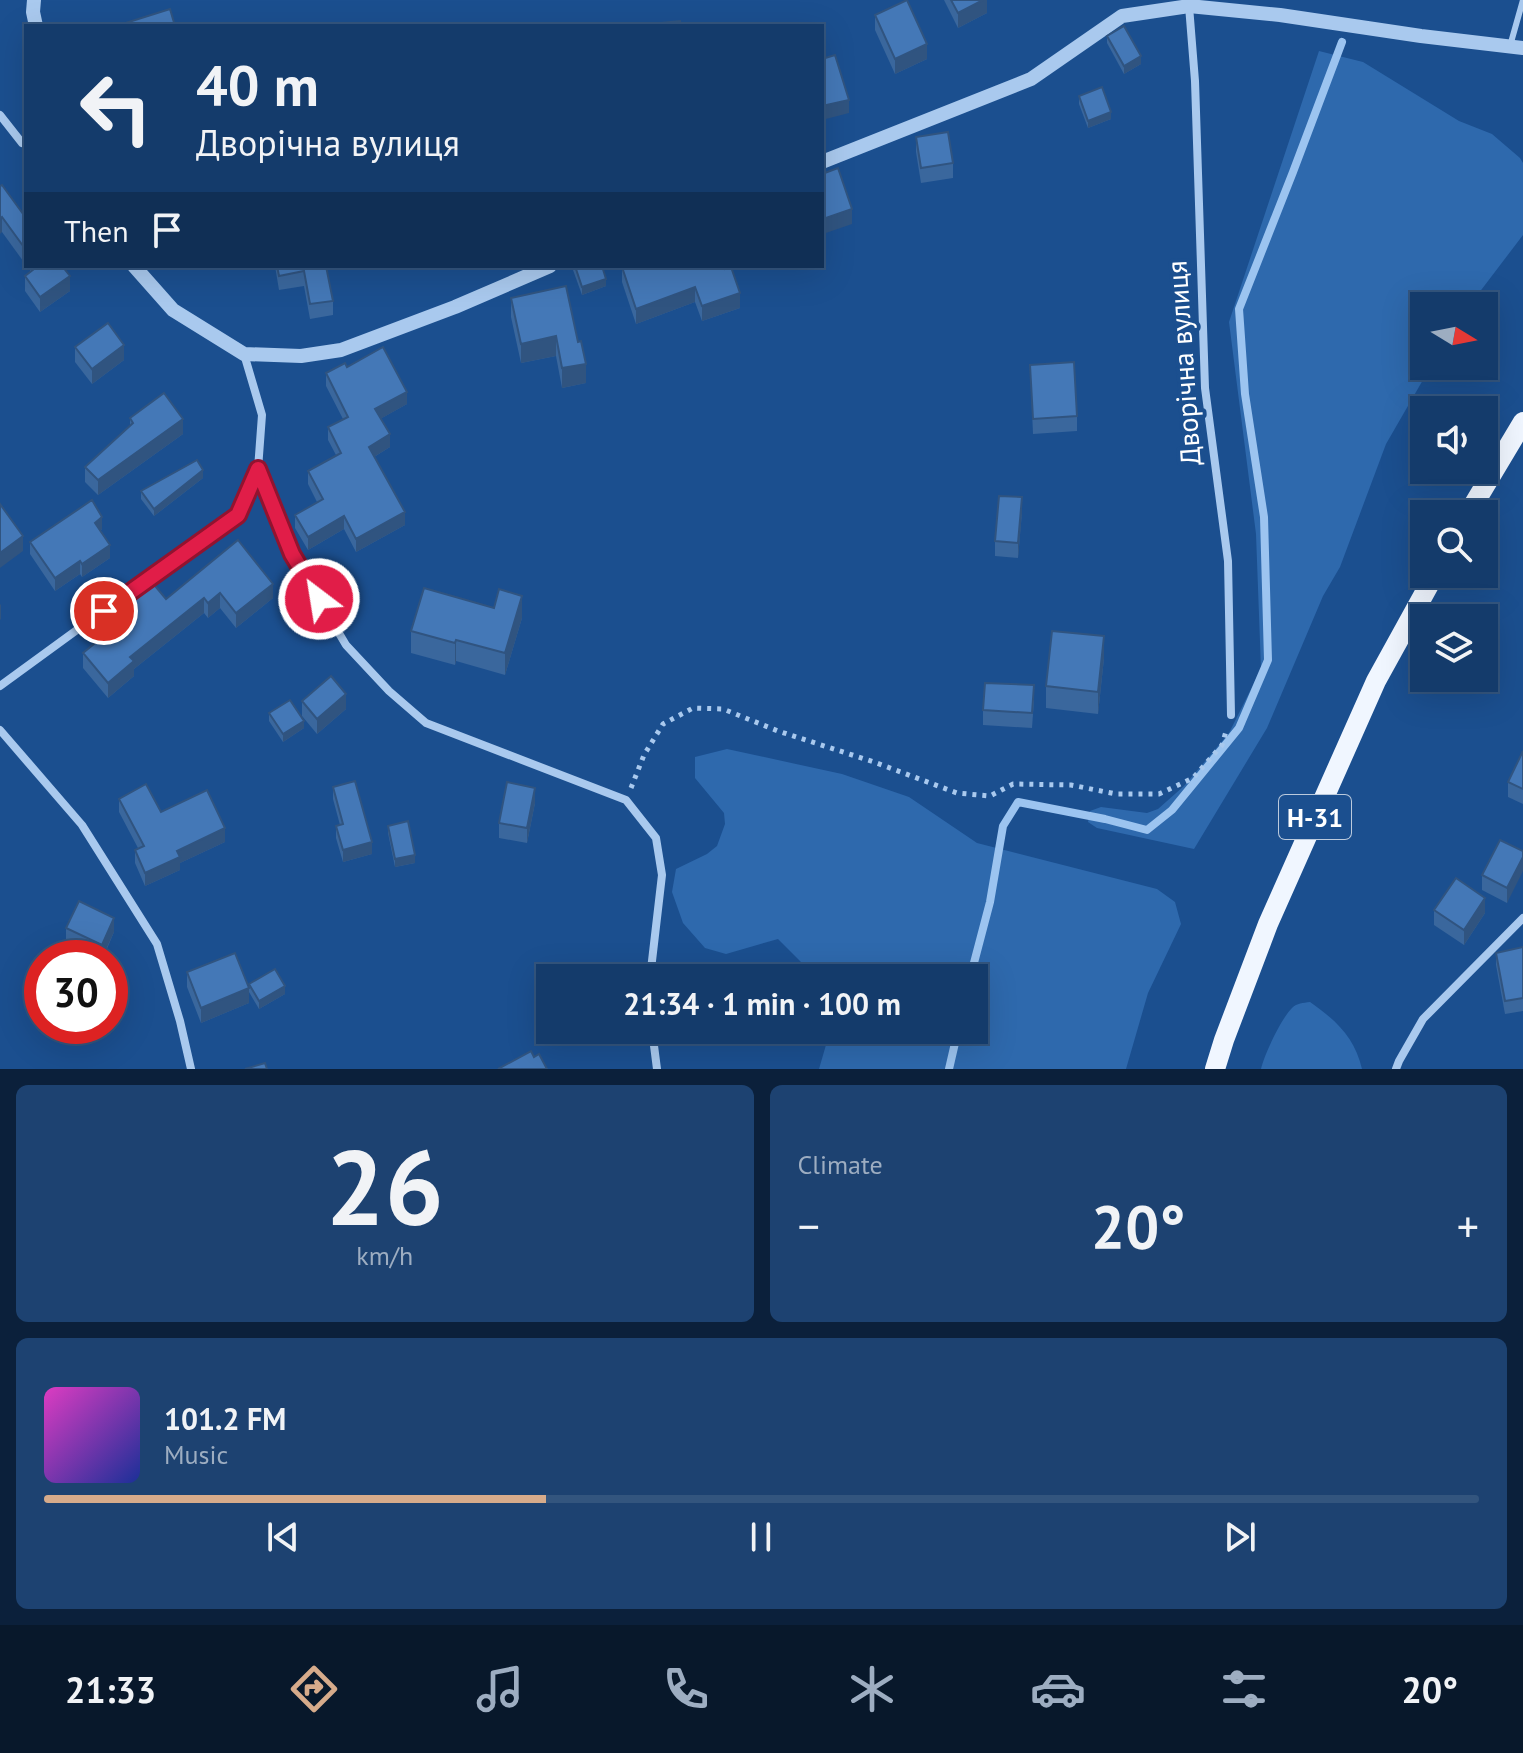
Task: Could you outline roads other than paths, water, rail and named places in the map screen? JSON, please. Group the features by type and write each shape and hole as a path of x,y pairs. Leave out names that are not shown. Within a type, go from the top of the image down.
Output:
{"main road":[{"path":"1476,500 1523,422"},
{"name":"Н-31","path":"1215,1069 1281,895 1376,681 1427,588"}],"street":[{"path":"34,0 36,24"},
{"path":"824,161 1031,79 1122,16 1189,6 1516,47"},
{"name":"Дворічна вулиця","path":"1189,6 1195,81 1205,388 1228,561 1231,715"},
{"path":"0,115 24,144"},
{"path":"136,268 173,310 244,354 301,356 341,350 455,307 545,268"},
{"path":"0,686 238,515 258,469 262,415 244,354"},
{"path":"258,469 292,554 307,580 346,645 389,691 426,723 626,800 656,838 662,875 652,964"},
{"path":"0,730 82,825 157,944 191,1069"},
{"path":"1396,1069 1423,1019 1523,918"},
{"path":"654,1044 657,1069"}],"lane":[{"path":"1516,47 1523,0"}],"waterway":[{"path":"974,964 990,902 1003,826 1018,802 1147,830 1172,810 1239,728 1268,660 1264,517 1245,394 1239,309 1342,42"},
{"path":"949,1069 955,1044"}]}
